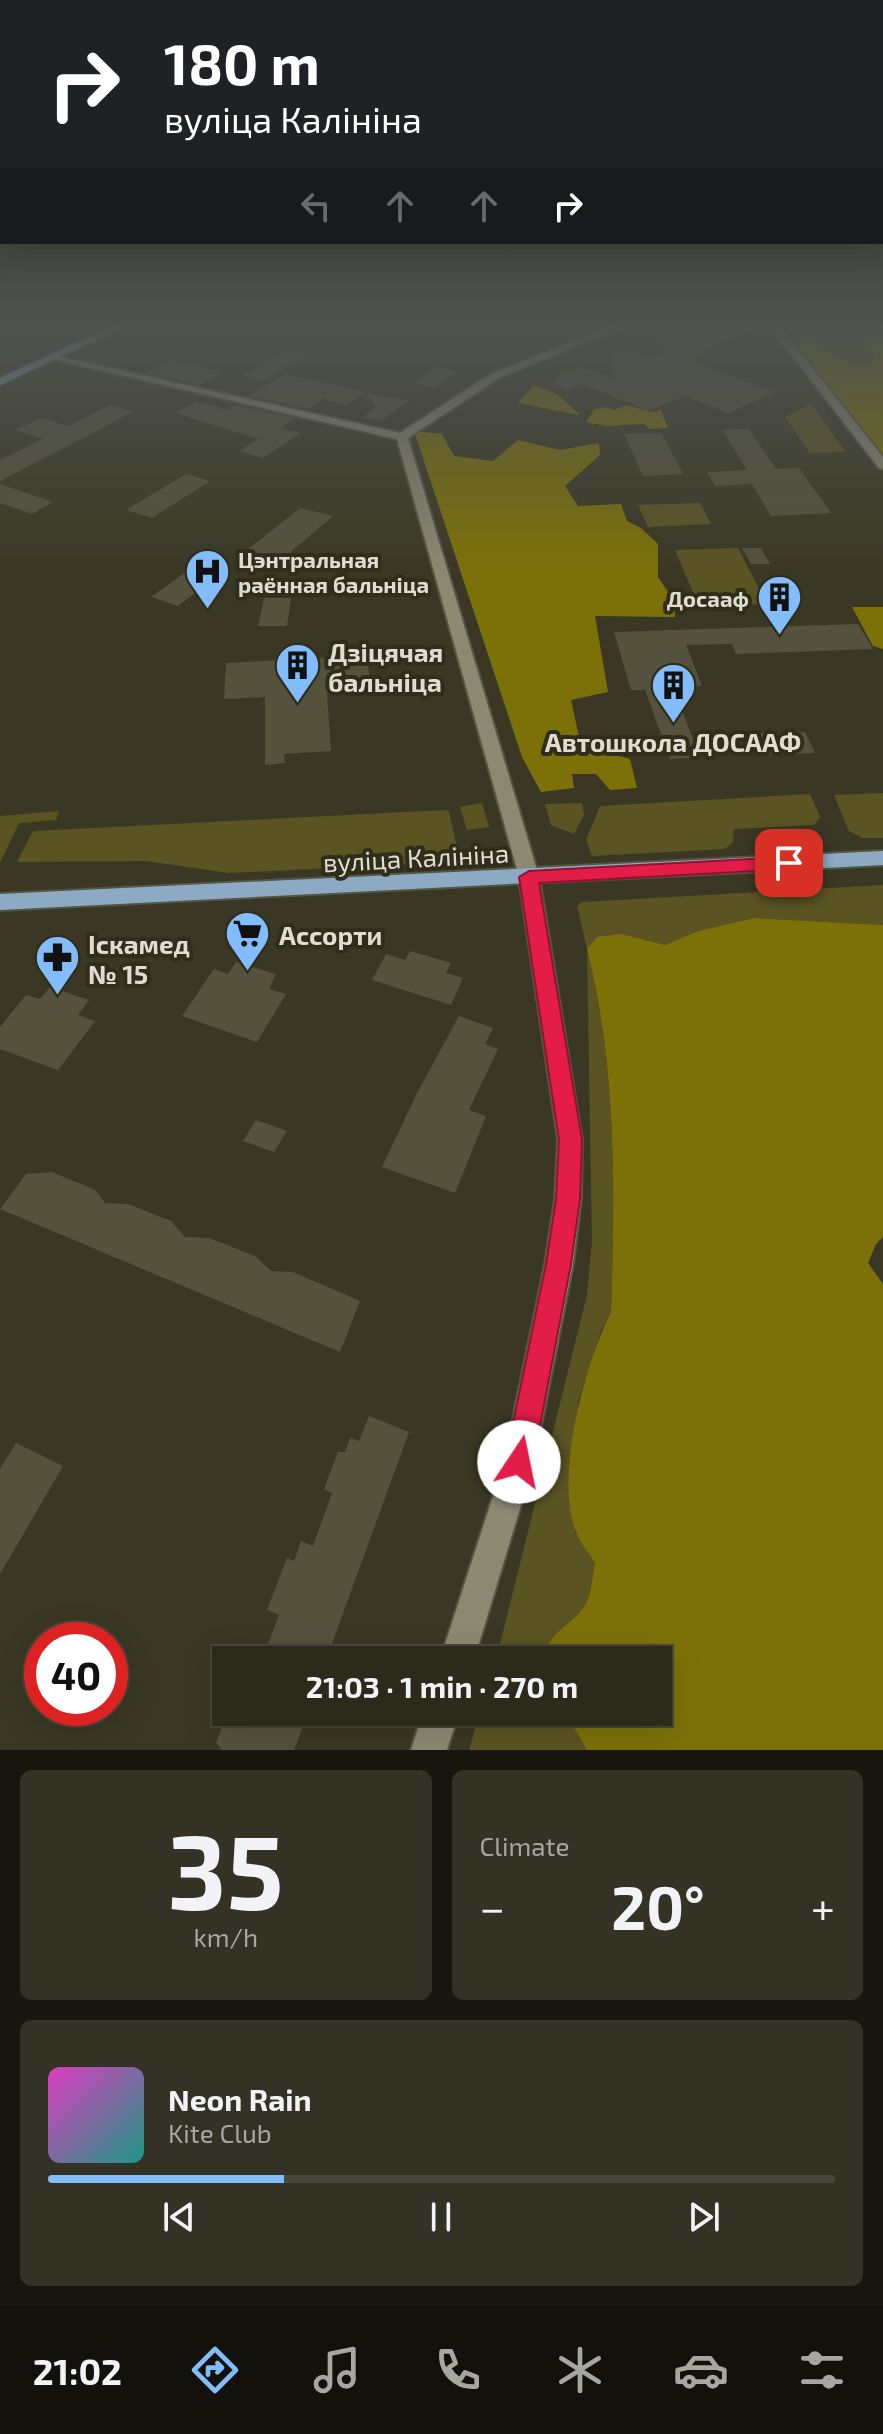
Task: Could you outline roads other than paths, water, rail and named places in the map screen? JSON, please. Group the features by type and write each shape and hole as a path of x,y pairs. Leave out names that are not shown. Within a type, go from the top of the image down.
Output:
{"main road":[{"name":"вуліца Калініна","path":"0,902 883,858"}],"street":[{"path":"276,409 402,437 445,409"},
{"path":"839,409 883,465"},
{"path":"402,437 529,877 570,1140 568,1199 559,1264 519,1462 461,1646"},
{"path":"429,1750 437,1726"}],"place":[{"name":"Цэнтральная раённая бальніца","path":"207,611"},
{"name":"Досааф","path":"780,637"},
{"name":"Дзіцячая бальніца","path":"297,705"},
{"name":"Автошкола ДОСААФ","path":"673,725"},
{"name":"Ассорти","path":"248,973"},
{"name":"Іскамед № 15","path":"57,997"}]}
